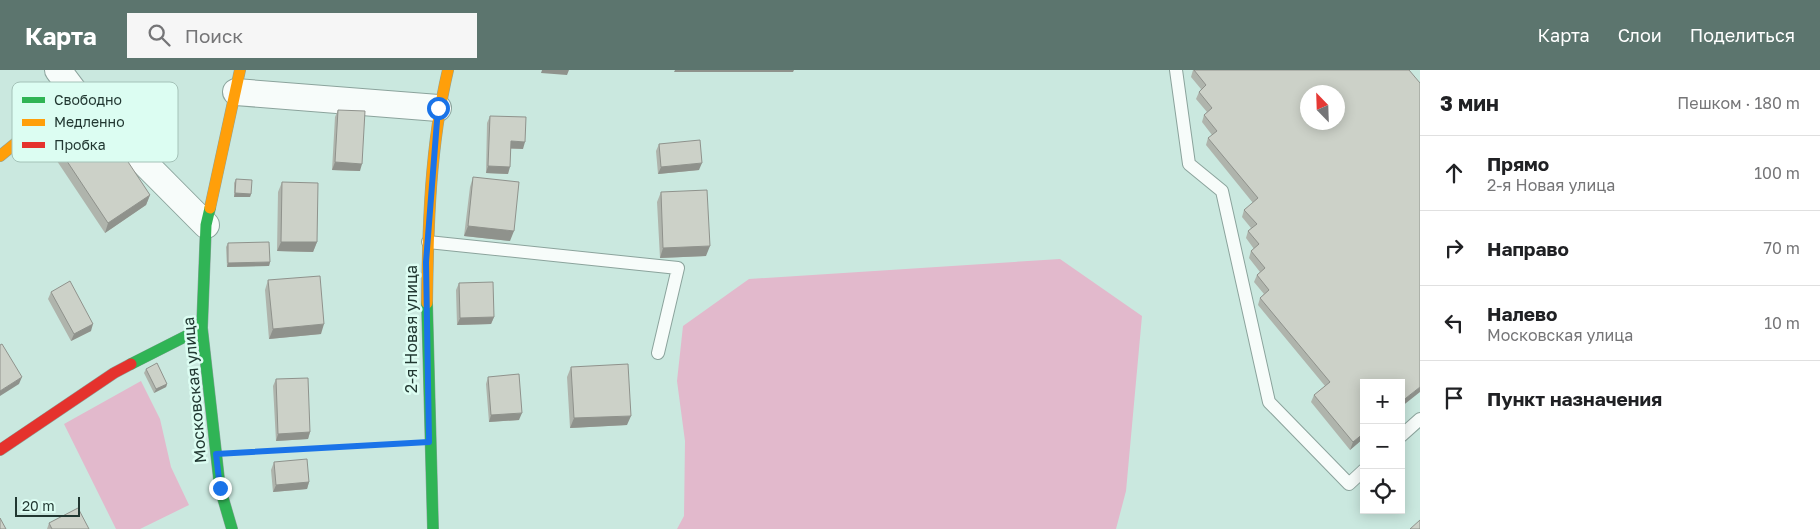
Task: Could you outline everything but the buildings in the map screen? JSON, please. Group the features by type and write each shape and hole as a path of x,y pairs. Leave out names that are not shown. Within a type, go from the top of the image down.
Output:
{"street":[{"path":"58,70 67,82"},
{"name":"2-я Новая улица","path":"433,529 426,364 428,242 438,108 448,70"},
{"path":"238,81 438,108"},
{"name":"Московская улица","path":"232,529 220,488 202,328 206,225 238,81"},
{"path":"0,156 12,146"},
{"path":"143,162 206,225"},
{"path":"0,450 114,373 202,328"}],"lane":[{"path":"1176,70 1189,164 1222,191 1269,402 1349,484 1360,474"},
{"path":"428,242 678,268 658,353"},
{"path":"1405,432 1420,419"}],"path":[{"path":"216,454 429,442"}],"shaded area":[{"path":"1060,259 1142,316 1126,491 1116,529 677,529 684,516 685,441 677,381 683,326 749,279"},
{"path":"141,381 160,419 171,467 189,505 140,529 116,529 64,424"}],"traffic: fast":[{"path":"210,208 206,225 202,328 220,488 232,529"},
{"path":"427,303 433,529"},
{"path":"131,364 202,328"}],"traffic: slow":[{"path":"210,208 240,70"},
{"path":"427,303 431,186 437,128 448,70"},
{"path":"0,156 12,146"}],"traffic: jam":[{"path":"0,450 114,373 131,364"}],"route":[{"path":"220,488 216,454 429,442 426,364 426,262 438,108"}]}
